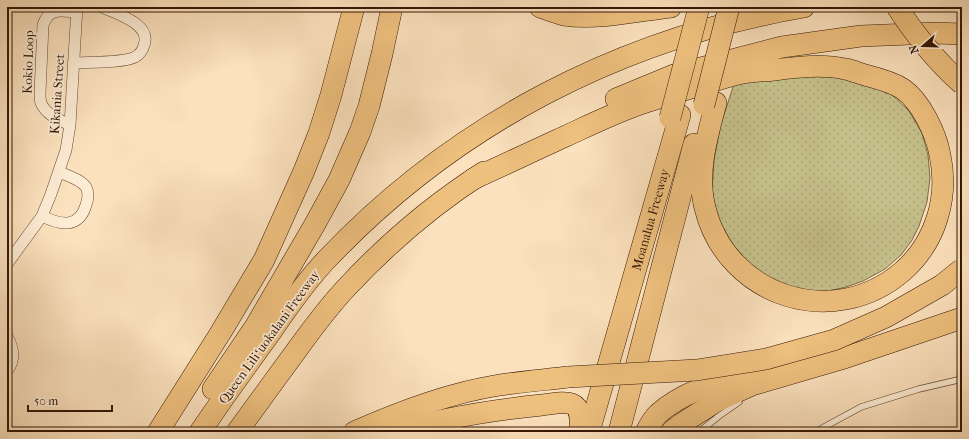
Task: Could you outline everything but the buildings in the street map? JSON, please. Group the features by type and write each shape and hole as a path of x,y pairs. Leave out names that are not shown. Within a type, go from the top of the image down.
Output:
{"highway":[{"path":"158,432 217,339 264,260 304,171 319,133 331,95 354,7"},
{"path":"187,432 204,401 255,327 322,213 339,180 360,132 369,106 392,7"},
{"path":"540,7 563,15 582,16 608,15 671,7"},
{"path":"675,117 699,7"},
{"path":"675,117 708,7"},
{"name":"Moanalua Freeway","path":"619,432 710,104 729,7"},
{"path":"473,179 619,112 645,102 742,73 805,66 844,69 882,80 902,89 922,111 935,136 942,164 942,193 936,221 924,246 905,268 888,282 869,292 842,300 814,301 793,298 773,291 749,276 734,262 720,245 713,233 704,206 701,175 710,104 739,7"},
{"name":"Queen Liliʻuokalani Freeway","path":"200,432 299,292 317,270 385,204 430,167 486,128 553,89 631,54 691,34 751,18 804,7"},
{"path":"897,7 928,50 946,70 962,84"},
{"path":"237,432 305,338 346,287 399,237 443,201 473,179 547,132 613,100 674,75 782,47 861,36 935,33 962,34"},
{"name":"Moanalua Freeway","path":"589,432 640,253 675,117"},
{"path":"671,432 717,401 838,349 892,313 942,285 962,269"},
{"path":"646,432 657,415 677,399 701,388 838,349 962,318"},
{"path":"354,432 390,416 441,398 494,386 568,377 697,370 838,349"},
{"path":"398,432 480,413 528,406 566,403 577,407 580,432"}],"street":[{"path":"73,63 124,60 135,57 142,51 145,44 145,36 141,28 135,22 102,7"},
{"name":"Kikania Street","path":"7,264 42,216 66,150 70,125 76,9"},
{"name":"Kokio Loop","path":"70,125 56,119 41,103 40,93 43,25 46,17 53,12 76,9"},
{"path":"42,216 52,221 69,223 78,220 84,214 88,199 86,188 80,181 59,172"},
{"path":"7,336 12,344 13,356 10,367 7,371"}],"lane":[{"path":"766,387 838,349"},
{"path":"815,432 861,407 962,379"},
{"path":"700,432 719,416 742,400"}],"shaded area":[{"path":"808,68 889,92 909,111 922,133 928,155 930,178 927,202 919,226 912,240 901,255 885,269 863,281 846,287 819,292 776,285 740,257 718,219 712,192 714,161 720,127 736,78"}]}
